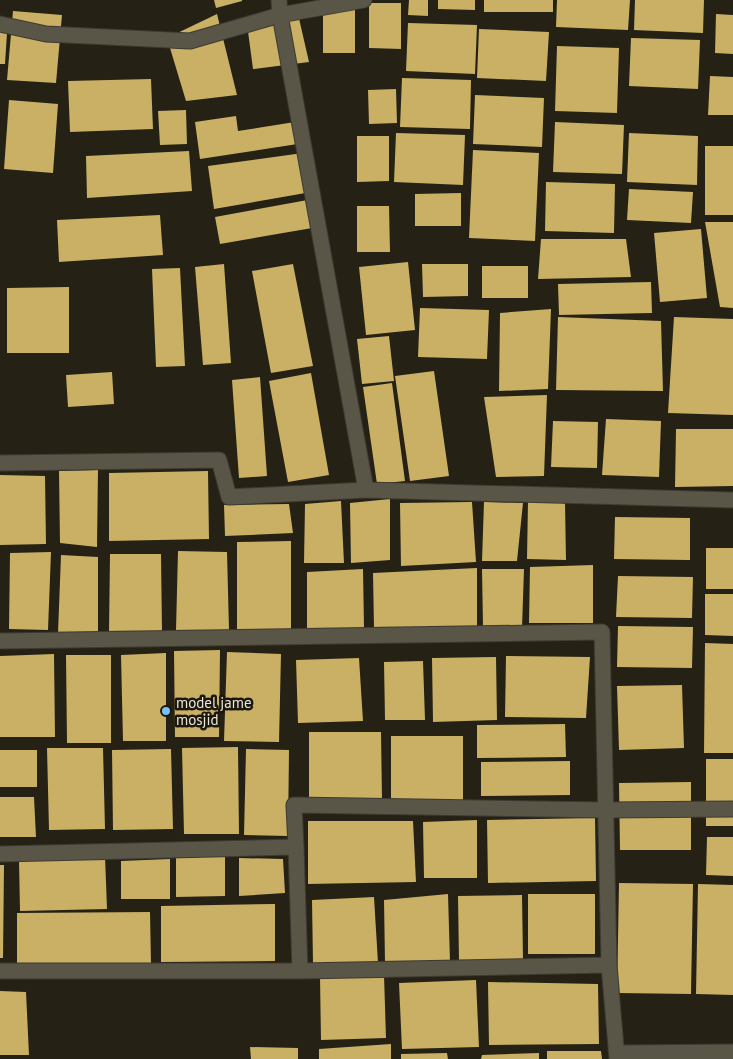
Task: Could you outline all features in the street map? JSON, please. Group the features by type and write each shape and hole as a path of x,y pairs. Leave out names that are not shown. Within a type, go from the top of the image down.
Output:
{"street":[{"path":"0,24 46,34 190,41 279,8 364,0"},
{"path":"279,8 366,490"},
{"path":"0,463 219,460 229,497 366,490 733,500"},
{"path":"0,641 602,632 609,965 617,1056 733,1052"},
{"path":"300,971 294,805 606,810 733,809"},
{"path":"0,854 296,847"},
{"path":"0,971 300,971 609,965"}],"building":[{"path":"214,0 242,0 242,1 216,8"},
{"path":"409,0 428,0 428,16 408,15"},
{"path":"438,0 475,0 475,10 438,9"},
{"path":"484,0 553,0 553,12 484,12"},
{"path":"557,0 630,0 628,30 556,27"},
{"path":"635,0 704,0 703,33 634,30"},
{"path":"369,3 401,3 401,49 369,48"},
{"path":"323,7 355,8 355,53 323,53"},
{"path":"13,11 62,15 56,83 7,80"},
{"path":"217,14 237,95 186,101 167,38"},
{"path":"298,14 309,62 253,69 247,24"},
{"path":"716,14 733,15 733,54 715,53"},
{"path":"408,23 477,25 475,74 406,71"},
{"path":"479,29 549,32 546,81 477,78"},
{"path":"0,32 7,33 5,64 0,64"},
{"path":"631,38 700,40 698,89 629,86"},
{"path":"557,46 619,48 617,113 555,111"},
{"path":"710,76 733,77 733,115 708,115"},
{"path":"402,78 471,80 470,129 400,127"},
{"path":"151,79 153,129 70,132 68,81"},
{"path":"396,89 397,123 369,124 368,90"},
{"path":"475,95 544,98 542,147 473,144"},
{"path":"9,100 58,104 53,173 4,169"},
{"path":"186,110 187,144 160,145 158,111"},
{"path":"236,116 238,131 301,121 304,143 200,159 195,122"},
{"path":"555,122 624,125 622,174 553,172"},
{"path":"396,133 465,135 463,185 394,182"},
{"path":"629,133 698,136 697,185 627,182"},
{"path":"357,136 389,136 389,181 357,182"},
{"path":"705,146 733,146 733,215 705,215"},
{"path":"473,150 539,153 535,241 469,238"},
{"path":"189,151 192,191 87,198 86,156"},
{"path":"310,152 317,191 214,209 208,166"},
{"path":"546,182 615,184 614,233 545,231"},
{"path":"629,189 693,192 691,223 627,220"},
{"path":"461,193 461,226 415,226 415,194"},
{"path":"313,199 318,227 220,244 215,217"},
{"path":"357,206 389,206 390,252 357,252"},
{"path":"160,215 163,255 59,262 57,220"},
{"path":"705,222 733,222 733,308 720,307"},
{"path":"701,229 707,298 660,302 654,233"},
{"path":"541,239 626,239 631,277 538,279"},
{"path":"408,262 415,330 366,335 359,267"},
{"path":"224,264 231,363 203,365 195,267"},
{"path":"293,264 313,366 271,373 252,271"},
{"path":"422,264 468,264 468,296 423,297"},
{"path":"482,266 528,266 528,298 482,298"},
{"path":"180,268 185,366 156,367 152,269"},
{"path":"651,282 652,313 559,315 558,284"},
{"path":"69,287 69,353 7,353 7,288"},
{"path":"420,308 489,310 487,359 418,357"},
{"path":"551,309 548,389 499,391 500,313"},
{"path":"558,317 661,321 663,391 556,390"},
{"path":"674,317 733,319 733,415 668,413"},
{"path":"389,336 394,381 362,384 357,339"},
{"path":"434,371 449,476 410,481 395,376"},
{"path":"112,372 114,404 68,407 66,375"},
{"path":"311,373 329,475 288,482 269,381"},
{"path":"260,377 267,476 239,478 232,380"},
{"path":"392,383 405,481 377,484 363,387"},
{"path":"547,395 544,476 496,477 484,397"},
{"path":"606,419 661,421 659,477 602,475"},
{"path":"553,421 598,422 597,468 551,467"},
{"path":"676,429 733,429 733,486 675,487"},
{"path":"98,470 97,547 60,543 59,471"},
{"path":"208,471 209,539 109,541 109,473"},
{"path":"0,475 45,476 46,544 0,545"},
{"path":"390,499 390,560 351,563 350,503"},
{"path":"341,501 344,563 304,563 305,504"},
{"path":"528,501 565,502 566,560 527,559"},
{"path":"472,502 476,562 401,566 400,503"},
{"path":"484,502 523,503 517,561 482,561"},
{"path":"289,504 293,533 225,536 224,505"},
{"path":"615,517 690,518 690,560 614,559"},
{"path":"291,541 291,632 237,631 237,542"},
{"path":"706,548 733,548 733,589 706,589"},
{"path":"178,551 227,552 229,630 176,630"},
{"path":"51,552 48,630 9,629 10,553"},
{"path":"110,554 161,554 162,632 109,632"},
{"path":"61,555 98,557 98,634 58,633"},
{"path":"593,565 593,623 529,623 530,567"},
{"path":"477,568 477,627 374,628 373,573"},
{"path":"363,569 364,628 307,629 307,572"},
{"path":"482,569 524,569 522,628 483,627"},
{"path":"618,576 693,577 692,618 616,617"},
{"path":"705,594 733,594 733,636 705,635"},
{"path":"618,626 693,627 692,668 617,667"},
{"path":"705,643 733,644 733,753 704,753"},
{"path":"220,650 219,737 175,737 174,651"},
{"path":"227,652 281,654 279,742 224,741"},
{"path":"166,653 166,741 123,741 121,655"},
{"path":"54,654 55,737 0,737 0,656"},
{"path":"66,655 111,655 111,743 67,743"},
{"path":"506,656 590,657 586,718 505,717"},
{"path":"496,657 497,720 433,722 432,658"},
{"path":"359,658 363,721 298,723 296,660"},
{"path":"423,661 425,720 385,720 384,662"},
{"path":"682,685 684,748 619,750 617,686"},
{"path":"565,724 566,757 477,758 477,725"},
{"path":"309,732 381,732 382,799 309,799"},
{"path":"391,736 463,736 463,802 391,803"},
{"path":"238,747 239,834 184,834 182,748"},
{"path":"47,748 103,748 105,829 49,830"},
{"path":"171,749 173,829 113,830 112,750"},
{"path":"246,749 289,750 288,836 244,835"},
{"path":"0,750 37,750 37,787 0,787"},
{"path":"706,759 733,759 733,826 706,826"},
{"path":"570,761 570,795 481,796 481,762"},
{"path":"691,782 691,850 620,850 619,783"},
{"path":"0,797 34,797 36,837 0,837"},
{"path":"595,818 596,881 488,883 487,820"},
{"path":"477,820 477,878 424,878 423,822"},
{"path":"308,821 413,821 416,882 308,884"},
{"path":"707,837 733,837 733,876 706,875"},
{"path":"105,856 107,909 20,911 19,860"},
{"path":"225,856 225,896 176,897 176,858"},
{"path":"239,858 283,859 285,893 239,896"},
{"path":"170,859 170,899 121,899 121,861"},
{"path":"0,865 4,865 3,958 0,958"},
{"path":"619,883 693,884 691,994 617,993"},
{"path":"698,884 733,885 733,995 696,994"},
{"path":"448,894 450,962 385,963 384,900"},
{"path":"528,894 595,894 595,954 528,954"},
{"path":"522,895 523,960 459,961 458,896"},
{"path":"374,897 378,963 313,964 312,900"},
{"path":"275,904 275,961 161,962 161,906"},
{"path":"150,912 151,964 17,965 17,913"},
{"path":"384,975 386,1038 321,1040 320,977"},
{"path":"476,980 479,1047 402,1049 399,983"},
{"path":"488,982 598,984 599,1044 489,1045"},
{"path":"0,991 26,992 29,1055 0,1055"},
{"path":"391,1044 391,1059 319,1059 319,1049"},
{"path":"250,1047 298,1048 298,1059 251,1059"},
{"path":"547,1051 601,1051 602,1059 547,1059"},
{"path":"447,1053 448,1059 401,1059 401,1054"},
{"path":"539,1053 539,1059 481,1059 482,1055"}],"place":[{"name":"model jame mosjid","path":"166,711"}]}
